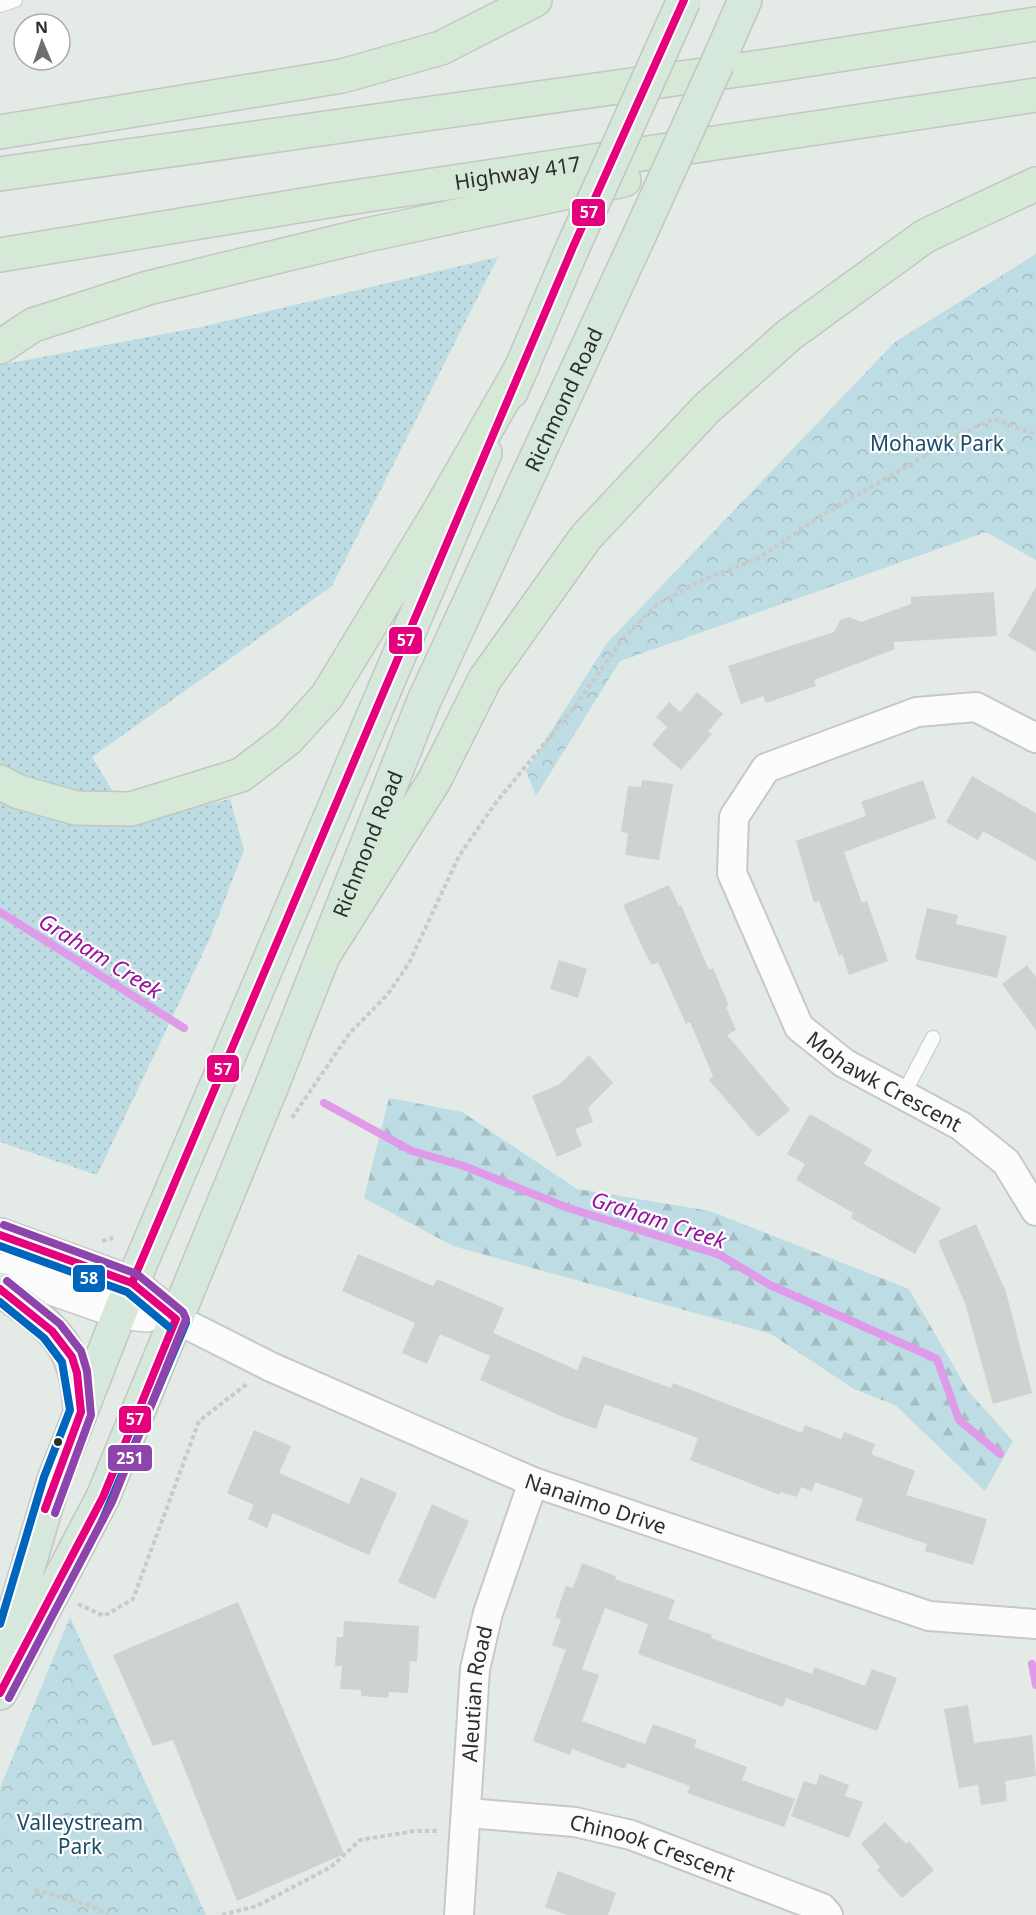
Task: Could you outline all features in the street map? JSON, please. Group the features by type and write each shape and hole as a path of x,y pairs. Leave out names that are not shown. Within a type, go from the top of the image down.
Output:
{"highway":[{"path":"0,132 342,76 441,48 535,0"},
{"path":"0,174 774,65 1036,24"},
{"name":"Highway 417","path":"0,255 334,200 1036,95"},
{"path":"0,347 33,325 148,288 362,236 978,104"},
{"path":"323,956 434,781 485,679 586,537 706,409 789,335 925,236 1036,184"},
{"path":"0,782 20,792 76,808 131,809 241,775 288,739 327,696 440,510 523,365"}],"main road":[{"name":"Richmond Road","path":"0,1661 54,1480 126,1297 573,247 684,0"},
{"name":"Richmond Road","path":"0,1693 103,1497 323,956 423,703 639,236 745,0"},
{"path":"0,1235 126,1297 176,1318"},
{"path":"0,1270 126,1297"},
{"path":"0,1289 52,1331 72,1357 80,1388 81,1412"}],"street":[{"name":"Mohawk Crescent","path":"1036,738 976,707 916,712 766,768 734,817 732,873 799,1027 844,1063 961,1126 1006,1162 1036,1211"},
{"name":"Nanaimo Drive","path":"176,1318 271,1367 533,1482 929,1616 1036,1624"},
{"name":"Aleutian Road","path":"459,1915 475,1669 488,1613 533,1482"},
{"name":"Chinook Crescent","path":"466,1822 575,1822 631,1835 822,1908 828,1915"}],"lane":[{"path":"0,5 15,0"},
{"path":"903,1095 933,1038"}],"path":[{"path":"290,1121 349,1034 388,994 409,963 459,856 494,805 576,705 623,638 657,604 705,579 757,559 821,516 973,428 994,419 1036,434"},
{"path":"52,1593 104,1616 133,1599 199,1421 216,1405 271,1367"},
{"path":"222,1915 257,1906 331,1867 360,1840 466,1822"},
{"path":"34,1890 89,1905 108,1915"}],"green space":[{"name":"Mohawk Park","path":"1036,254 1036,560 986,532 620,661 536,796 526,771 607,643 895,342"},
{"path":"498,257 332,586 92,757 132,823 230,799 244,850 210,938 97,1175 0,1142 0,365 201,327"},
{"path":"389,1098 462,1112 577,1189 710,1211 909,1289 968,1391 1013,1441 985,1491 895,1405 854,1389 771,1334 453,1246 364,1198"},
{"name":"Valleystream Park","path":"70,1617 206,1915 0,1915 0,1788"}],"building":[{"path":"1036,587 1036,652 1008,636"},
{"path":"994,592 997,636 893,642 895,649 814,680 816,686 766,703 763,696 741,704 728,666 834,632 840,620 849,617 861,622 911,604 911,597"},
{"path":"697,692 723,714 708,731 712,734 681,770 652,745 667,727 656,717 669,702 680,712"},
{"path":"972,776 1036,813 1036,861 983,831 978,840 946,822"},
{"path":"642,780 673,784 659,860 625,855 628,833 621,832 628,786 641,787"},
{"path":"923,780 936,818 844,852 862,903 867,901 888,961 849,975 842,954 839,956 819,901 814,903 796,841 866,816 861,802"},
{"path":"669,885 679,906 681,905 709,970 713,968 729,1006 726,1007 736,1030 727,1035 790,1110 758,1137 709,1080 713,1076 690,1022 686,1024 658,962 652,965 646,955 623,905"},
{"path":"927,908 958,915 956,924 1007,936 997,978 915,959"},
{"path":"559,960 587,969 578,998 550,989"},
{"path":"1027,965 1036,977 1036,1030 1002,984"},
{"path":"589,1055 613,1083 588,1108 593,1122 575,1129 582,1146 557,1157 532,1096 560,1084"},
{"path":"810,1114 872,1150 864,1164 941,1208 915,1254 851,1218 853,1213 796,1180 805,1164 787,1154"},
{"path":"976,1224 1006,1292 1032,1393 993,1404 965,1303 938,1241"},
{"path":"358,1254 433,1286 437,1279 504,1308 493,1333 577,1370 583,1356 671,1388 673,1383 802,1433 805,1425 841,1439 844,1432 875,1444 871,1454 915,1471 906,1495 987,1519 973,1565 925,1551 927,1544 855,1520 863,1499 815,1482 812,1491 801,1487 797,1497 780,1492 780,1495 690,1460 698,1438 605,1404 596,1429 561,1416 480,1380 490,1356 440,1334 427,1364 402,1353 415,1323 342,1291"},
{"path":"254,1430 291,1446 279,1473 349,1504 361,1477 397,1493 369,1555 273,1513 267,1528 248,1519 254,1505 227,1493"},
{"path":"432,1504 469,1521 435,1599 398,1582"},
{"path":"582,1563 616,1576 615,1579 675,1600 668,1619 712,1635 711,1638 812,1674 814,1667 865,1686 872,1669 897,1678 877,1731 786,1698 783,1707 638,1654 648,1624 605,1608 582,1669 599,1675 582,1721 645,1744 653,1724 697,1740 694,1747 747,1767 742,1780 795,1799 784,1827 687,1793 690,1786 627,1763 625,1769 572,1749 570,1755 533,1741 566,1650 552,1645 561,1620 555,1617 566,1586 573,1588"},
{"path":"238,1602 344,1854 237,1901 173,1740 153,1746 113,1655"},
{"path":"344,1621 419,1626 417,1662 410,1661 408,1693 389,1692 388,1698 361,1696 361,1690 340,1689 342,1666 335,1666 337,1637 343,1637"},
{"path":"968,1705 974,1743 1032,1735 1036,1776 1005,1781 1007,1801 981,1805 978,1785 959,1788 944,1709"},
{"path":"820,1774 849,1785 845,1796 863,1802 849,1838 791,1816 804,1781 816,1785"},
{"path":"885,1822 906,1844 909,1841 934,1870 902,1898 877,1870 880,1867 861,1844"},
{"path":"558,1871 616,1893 608,1915 567,1915 545,1907"}],"waterway":[{"name":"Graham Creek","path":"0,912 184,1028"},
{"name":"Graham Creek","path":"324,1103 412,1151 464,1166 568,1208 720,1255 770,1285 937,1359 959,1420 1000,1454"},
{"name":"Graham Creek","path":"1032,1664 1036,1685"}],"transit line":[{"name":"57","path":"132,1283 573,247 684,0"},
{"name":"251","path":"4,1225 137,1274 183,1312 186,1319 112,1502 9,1698"},
{"name":"57","path":"0,1235 132,1283 176,1319 103,1497 0,1693"},
{"name":"58","path":"0,1246 127,1292 169,1327"},
{"name":"251","path":"7,1281 60,1324 81,1351 87,1371 91,1415 55,1513"},
{"name":"57","path":"0,1289 52,1331 72,1357 77,1373 81,1412 45,1509"},
{"name":"58","path":"0,1302 44,1338 62,1362 70,1410 44,1477 0,1624"},
{"name":"58","path":"102,1521 186,1323"}]}
